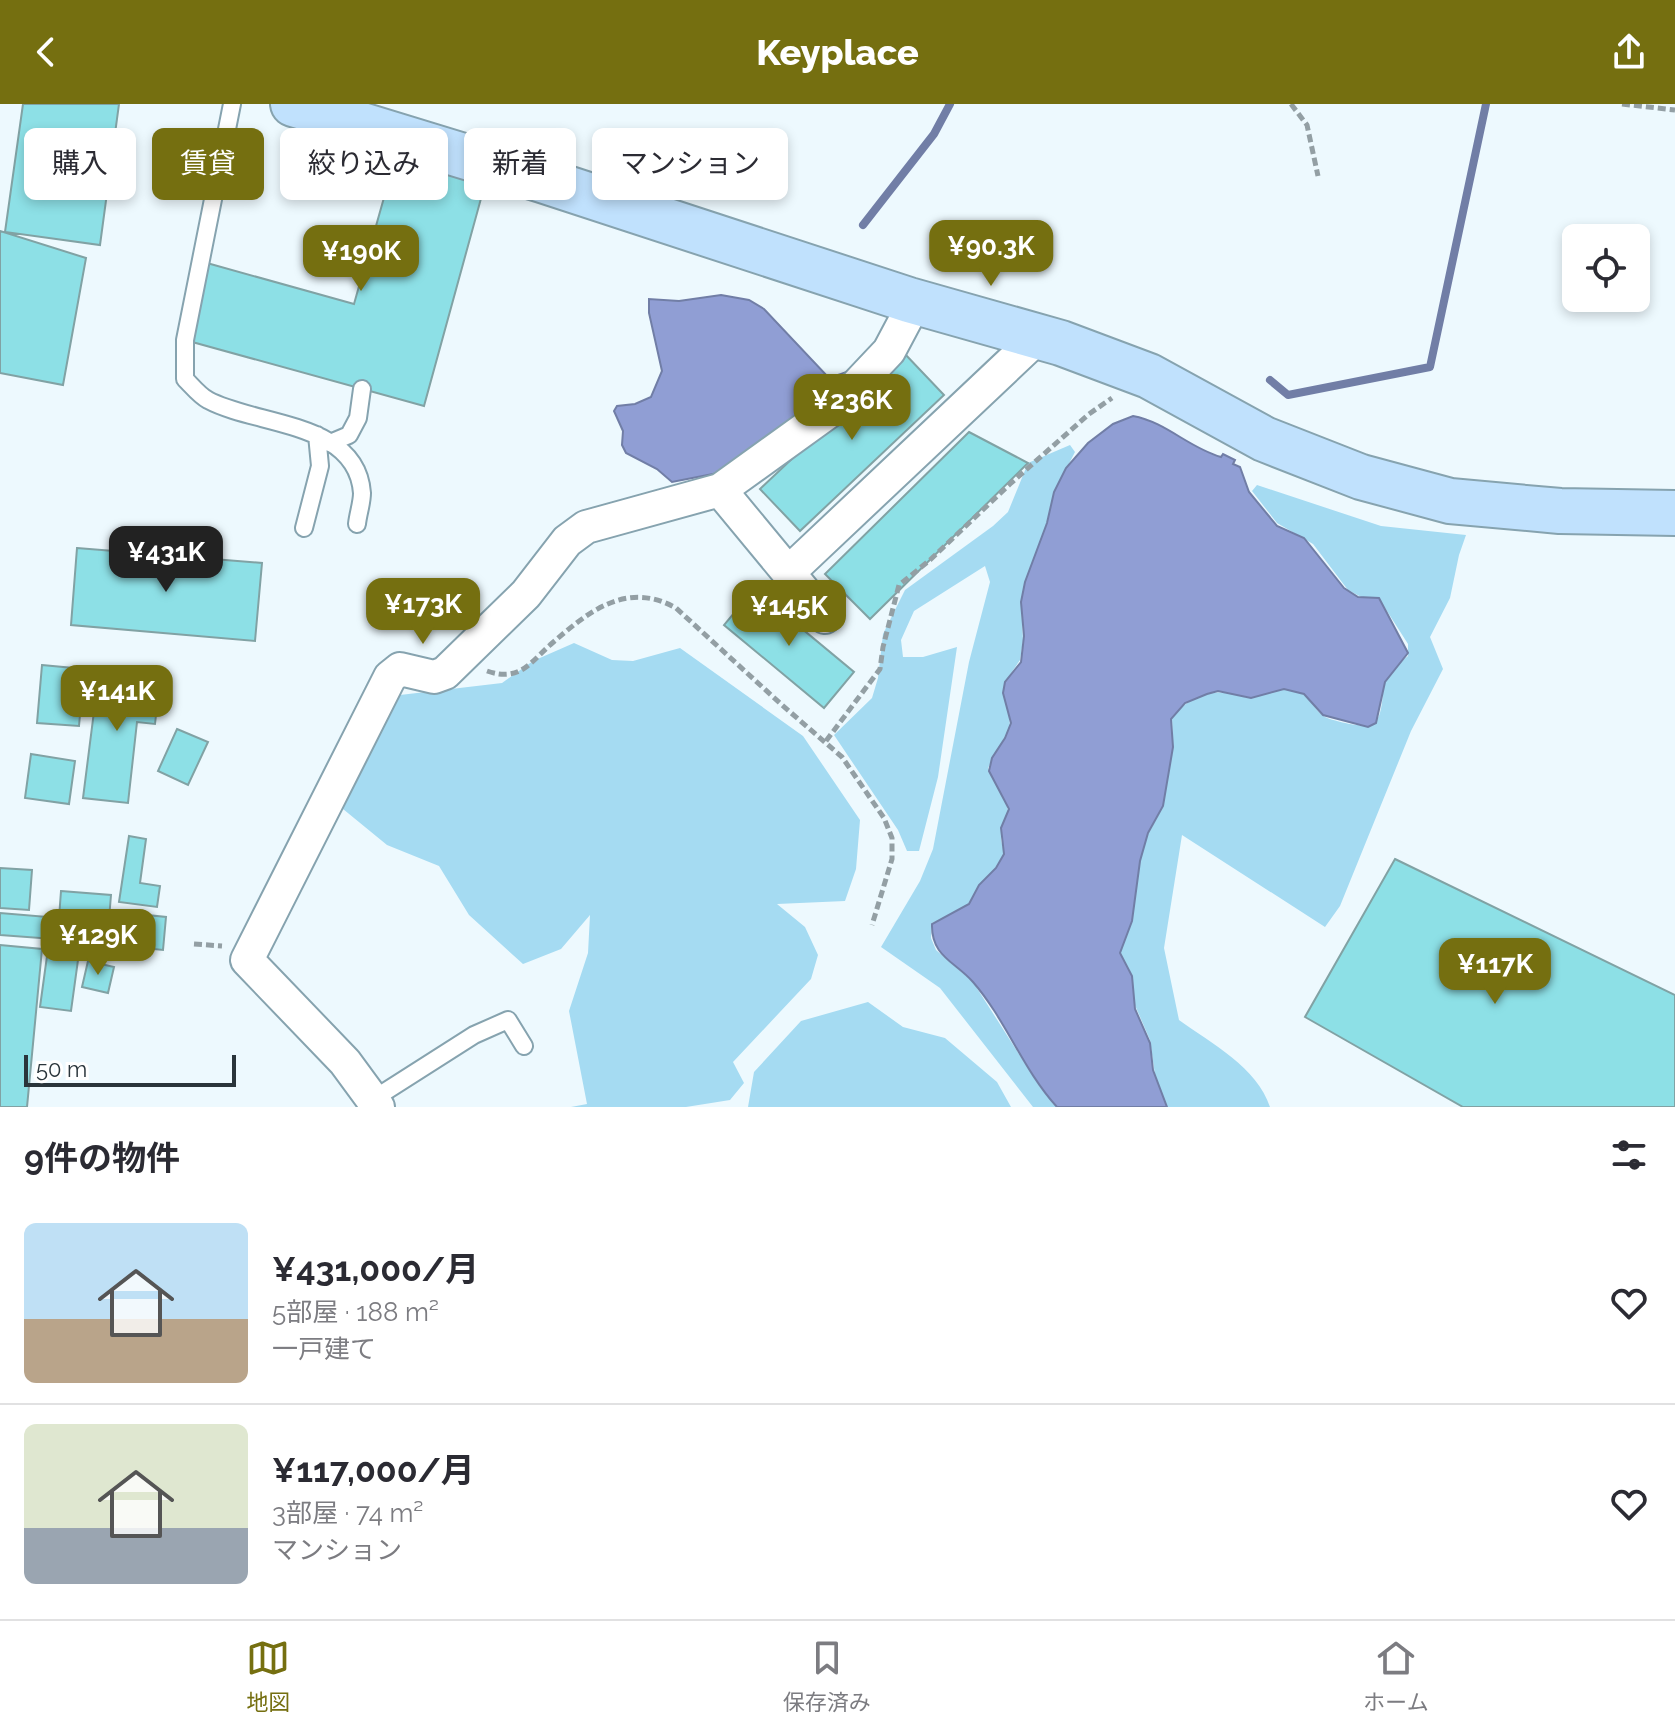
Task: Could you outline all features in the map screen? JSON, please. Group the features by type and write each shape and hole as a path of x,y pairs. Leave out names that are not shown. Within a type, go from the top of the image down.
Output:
{"street":[{"path":"293,104 542,180 915,302 1061,343 1146,375 1264,439 1361,477 1450,501 1560,511 1675,513"},
{"path":"375,1103 345,1062 247,960 390,677 400,669 434,677 445,673 526,594 567,541 586,527 720,490 838,405 889,351 915,302"},
{"path":"789,572 1038,337"},
{"path":"720,490 825,617"}],"lane":[{"path":"232,104 185,340 185,379 207,400 323,439 354,462 362,493 357,524"},
{"path":"323,439 349,435 358,418 362,389"},
{"path":"304,528 320,466 323,439"},
{"path":"375,1103 474,1035 508,1020 524,1046"}],"path":[{"path":"1291,104 1307,125 1318,176"},
{"path":"1622,104 1675,110"},
{"path":"826,741 880,669 899,585 1089,414 1146,375"},
{"path":"463,656 478,668 507,676 529,667 549,646 606,603 633,595 663,600 676,608 826,741 863,784 884,818 892,838 892,859 872,925"}],"shaded area":[{"path":"721,295 749,300 764,309 828,377 863,367 718,473 672,482 657,469 626,453 622,445 623,431 614,411 617,406 635,404 651,397 662,371 649,313 649,299 679,301"},
{"path":"1133,416 1156,424 1209,453 1221,457 1223,454 1235,460 1233,464 1240,467 1249,492 1277,526 1304,538 1344,588 1358,597 1379,598 1408,653 1385,682 1376,723 1368,727 1323,715 1304,694 1284,689 1251,698 1218,691 1185,703 1171,719 1173,747 1163,806 1148,833 1140,861 1132,921 1120,953 1132,976 1135,1009 1150,1043 1153,1070 1167,1107 1057,1107 1034,1077 985,997 935,944 932,924 969,904 979,885 996,868 1004,854 1001,828 1009,809 989,771 992,758 1011,723 1003,693 1005,682 1021,662 1024,636 1021,602 1054,492 1066,468 1088,443 1113,424"},
{"path":"1070,445 1075,452 1056,489 1021,600 1023,641 1020,660 1005,682 1003,693 1010,727 988,768 1005,799 1009,814 1001,833 1005,854 979,885 969,903 960,911 932,923 931,938 936,950 973,982 1040,1087 1057,1107 1033,1107 940,988 881,947 920,881 933,849 969,662 990,582 985,566 914,611 901,640 903,657 923,657 957,647 938,777 919,851 907,851 898,830 834,735 872,698 878,678 883,634 905,590 1008,512 1028,463"},
{"path":"1257,485 1381,526 1466,535 1450,598 1430,637 1443,669 1411,731 1340,906 1325,927 1182,835 1164,948 1179,1020 1244,1068 1264,1093 1270,1107 1167,1107 1155,1075 1150,1040 1134,1003 1132,975 1121,954 1121,946 1133,914 1140,857 1146,838 1163,807 1173,747 1172,717 1195,698 1205,694 1289,690 1304,695 1325,717 1349,724 1373,724 1381,709 1386,677 1408,656 1408,644 1378,597 1363,598 1348,590 1313,544 1277,523 1252,491"},
{"path":"574,643 612,660 633,661 680,648 803,736 860,820 856,869 845,901 777,904 805,927 818,955 811,979 733,1062 744,1083 730,1100 686,1107 571,1107 587,1104 569,1011 588,953 590,915 561,949 523,964 469,915 439,866 387,845 343,809 353,779 400,695 502,683 533,661"},
{"path":"868,1002 903,1027 945,1038 997,1082 1011,1107 748,1107 754,1072 801,1021"}],"building":[{"path":"23,104 119,104 116,128 24,128 24,200 106,200 100,245 5,232"},
{"path":"448,162 464,166 464,200 481,200 424,406 185,340 207,263 354,304 383,200 448,200"},
{"path":"0,231 86,258 63,385 0,373"},
{"path":"904,353 944,395 800,531 760,489"},
{"path":"969,432 1028,463 870,619 825,574"},
{"path":"77,548 262,563 255,641 71,625"},
{"path":"754,589 854,672 824,708 724,625"},
{"path":"42,665 84,669 79,726 37,723"},
{"path":"99,672 160,680 155,724 137,722 128,803 83,798"},
{"path":"177,729 208,742 188,785 158,771"},
{"path":"31,754 75,761 69,804 25,798"},
{"path":"129,836 146,839 140,883 160,886 157,907 119,902"},
{"path":"1395,859 1675,995 1675,1107 1463,1107 1305,1017"},
{"path":"0,868 32,870 29,910 0,908"},
{"path":"61,891 111,895 107,943 0,935 0,913 59,918"},
{"path":"118,912 166,917 163,950 115,945"},
{"path":"0,945 42,949 27,1107 0,1107"},
{"path":"47,956 78,960 71,1011 40,1007"},
{"path":"88,961 114,967 108,993 82,987"}],"waterway":[{"path":"863,225 934,134 950,104"},
{"path":"1270,380 1288,395 1430,367 1486,104"}]}
